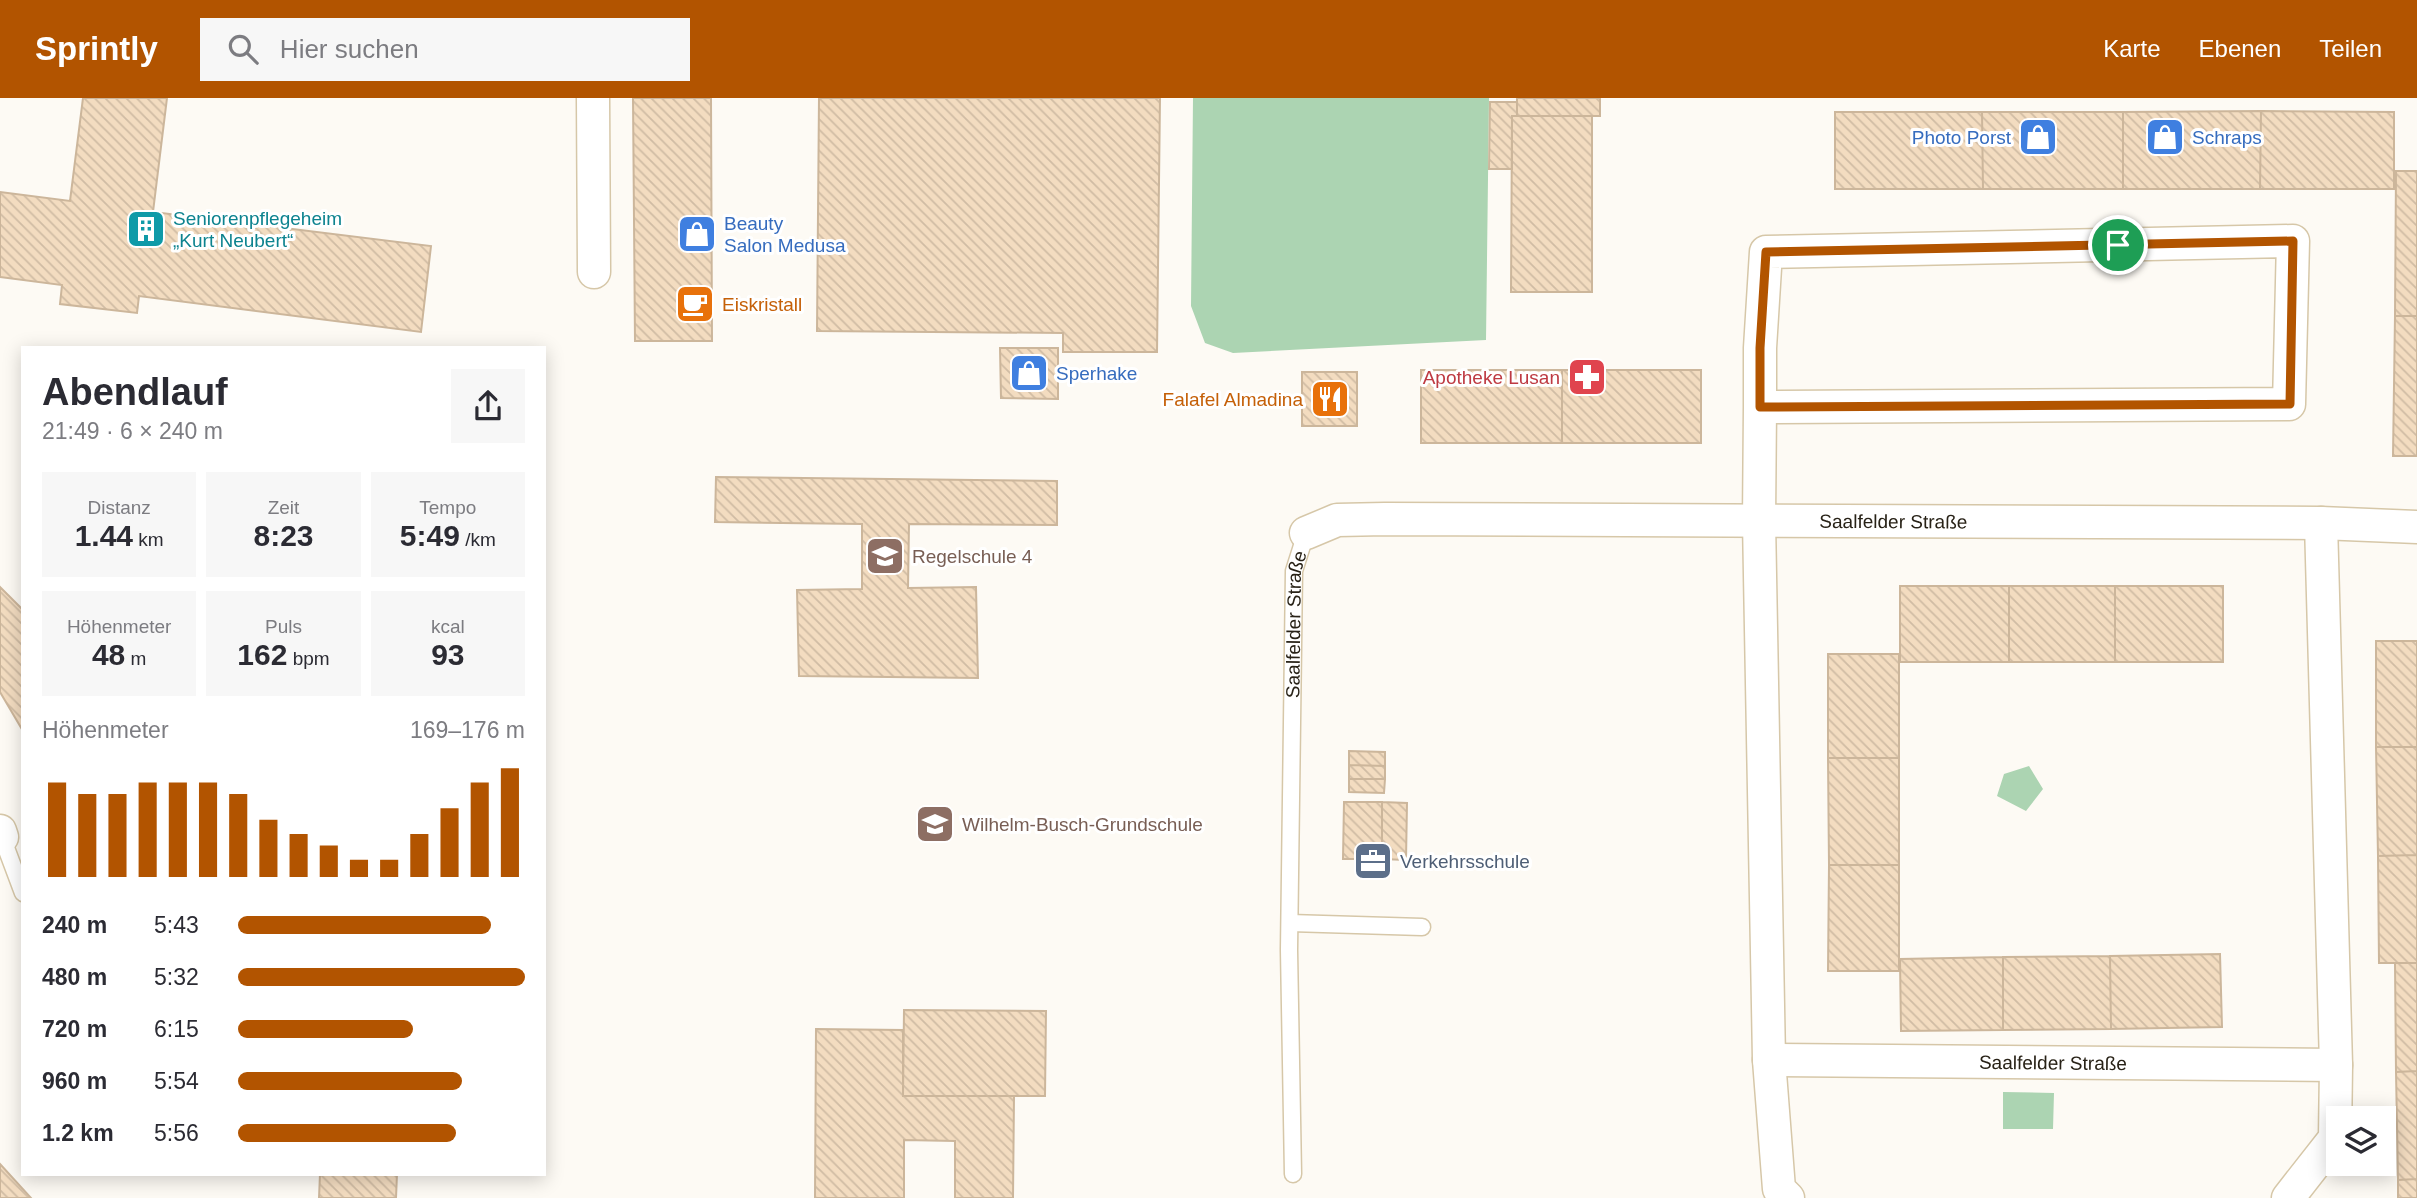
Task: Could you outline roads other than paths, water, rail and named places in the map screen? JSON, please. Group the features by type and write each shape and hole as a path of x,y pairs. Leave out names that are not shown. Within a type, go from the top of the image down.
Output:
{"street":[{"path":"593,98 594,272"},
{"path":"1760,407 2290,404 2293,241 1766,252 1760,348 1759,521 1769,1060 1779,1189 1788,1198"},
{"name":"Saalfelder Straße","path":"1306,533 1337,520 2322,523 2417,527"},
{"path":"2288,1198 2335,1138 2336,1065 2322,523"},
{"name":"Saalfelder Straße","path":"1769,1060 2336,1065"}],"lane":[{"name":"Saalfelder Straße","path":"1293,1174 1290,923 1294,571 1306,533"},
{"path":"1,834 21,888"},
{"path":"1290,923 1422,927"}],"place":[{"name":"Photo Porst","path":"2038,137"},
{"name":"Schraps","path":"2165,137"},
{"name":"Seniorenpflegeheim „Kurt Neubert“","path":"146,229"},
{"name":"Beauty Salon Medusa","path":"697,234"},
{"name":"Eiskristall","path":"695,304"},
{"name":"Sperhake","path":"1029,373"},
{"name":"Apotheke Lusan","path":"1587,377"},
{"name":"Falafel Almadina","path":"1330,399"},
{"name":"Regelschule 4","path":"885,556"},
{"name":"Wilhelm-Busch-Grundschule","path":"935,824"},
{"name":"Verkehrsschule","path":"1373,861"}]}
